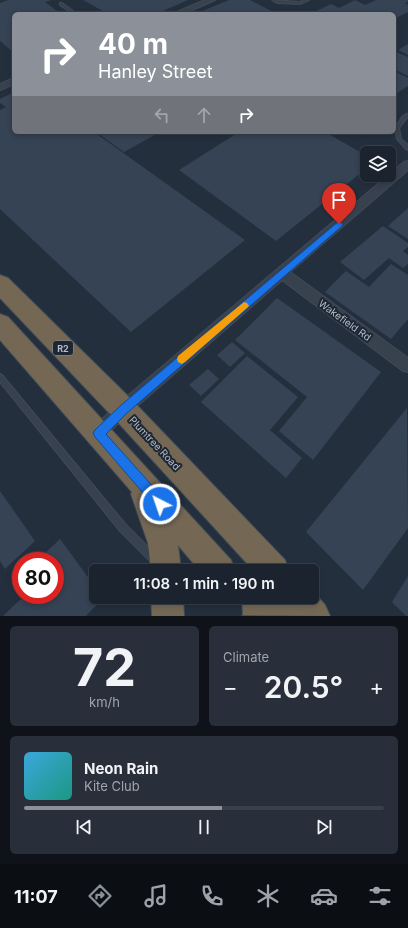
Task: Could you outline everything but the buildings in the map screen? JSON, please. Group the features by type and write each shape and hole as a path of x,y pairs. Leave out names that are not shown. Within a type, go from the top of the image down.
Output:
{"highway":[{"name":"Plumtree Road","path":"0,284 123,410 268,564"},
{"path":"0,324 214,564"},
{"path":"141,482 163,543 165,564"},
{"path":"238,531 250,564"},
{"path":"167,604 168,616"},
{"path":"303,604 314,616"}],"street":[{"path":"181,12 210,0"},
{"path":"0,74 12,82"},
{"path":"0,87 12,82"},
{"path":"98,433 408,164"},
{"name":"Wakefield Rd","path":"282,273 408,366"}],"lane":[{"path":"274,0 277,2 300,3 307,0"},
{"path":"61,4 73,12"},
{"path":"408,115 404,118 398,128 399,139 408,148"},
{"path":"0,377 123,528 159,564"}],"slow traffic":[{"path":"182,359 244,306"}],"route":[{"path":"160,504 98,433 339,224"}]}
